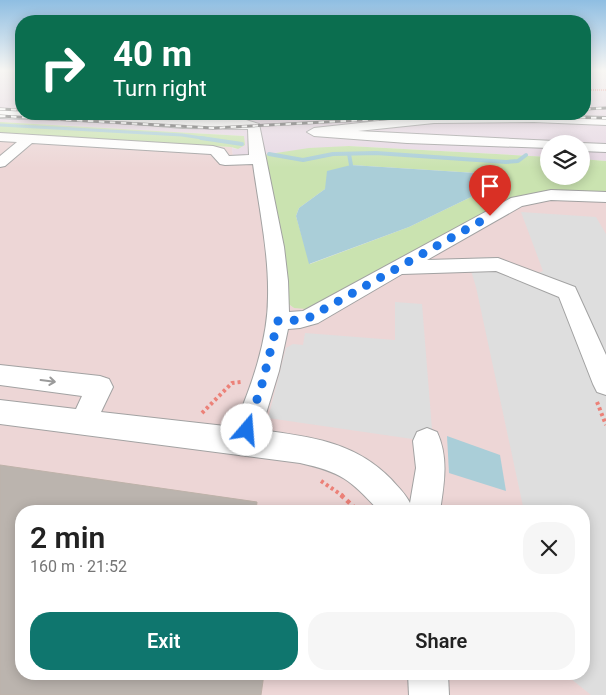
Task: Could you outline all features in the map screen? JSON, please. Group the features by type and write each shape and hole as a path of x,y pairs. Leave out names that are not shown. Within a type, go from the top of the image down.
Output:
{"lane":[{"path":"0,114 15,115"},
{"path":"134,120 183,124 252,125 254,127 256,157 260,162 279,298 278,321 262,384 242,441"},
{"path":"425,120 314,132 407,139 540,144"},
{"path":"582,120 606,121"},
{"path":"0,138 212,150 222,154 225,161 256,157"},
{"path":"0,163 29,139"},
{"path":"590,147 606,148"},
{"path":"278,321 300,320 310,317 399,268 430,248 517,202 551,195 606,198"},
{"path":"399,268 498,264 568,292 606,384"},
{"path":"0,375 100,387 84,422"},
{"path":"0,412 242,441 300,449 335,457 367,476 394,505"},
{"path":"425,505 431,468 427,441"},
{"path":"428,680 429,695"}],"path":[{"path":"188,435 196,420 232,383 244,381 262,384"}],"shaded area":[{"path":"0,103 15,103 15,120 591,120 591,103 606,103 606,161 590,160 590,135 540,135 540,157 349,146 233,157 232,148 238,149 244,136 0,122"},
{"path":"0,133 232,147 233,157 256,156 279,297 294,308 515,200 606,195 606,695 0,695"},
{"path":"521,212 596,217 606,234 606,695 591,695 572,680 590,680 590,505 523,505 476,287 467,258 496,257 536,274 543,271"},
{"path":"395,302 422,304 433,442 268,418 286,348 293,344 303,345 305,333 395,340"}],"green space":[{"path":"0,122 244,136 245,145 238,149 231,147 0,133"},
{"path":"349,146 540,157 540,185 590,185 590,160 606,161 606,195 531,196 307,309 294,308 279,297 256,156 309,148","holes":["351,165 492,174 502,179 502,182 409,227 310,264 296,216 299,208 325,189"]}],"water":[{"path":"351,165 492,174 502,179 502,182 409,227 309,264 296,216 299,208 325,189 327,171"},
{"path":"447,436 500,455 506,491 449,473"}],"building":[{"path":"0,465 257,502 257,505 15,505 15,680 263,680 261,695 0,695"}],"waterway":[{"path":"0,125 182,135 209,139"},
{"path":"201,138 242,144"},
{"path":"269,154 303,160 333,154 376,153 506,162 518,161 526,155"},
{"path":"349,154 351,165"}],"railway":[{"path":"591,109 606,108"},
{"path":"0,109 15,110"},
{"path":"0,116 15,117"},
{"path":"591,118 606,118"},
{"path":"71,120 213,128 363,120"}],"route":[{"path":"247,430 262,384 278,321 300,320 310,317 490,216"}]}
